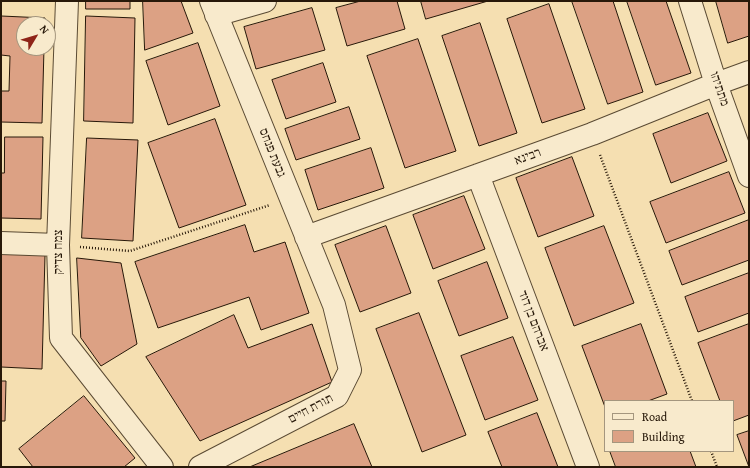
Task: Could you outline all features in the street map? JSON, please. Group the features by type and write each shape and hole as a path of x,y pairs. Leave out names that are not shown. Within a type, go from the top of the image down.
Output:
{"street":[{"name":"צמח צדיק","path":"67,1 58,245 61,338 162,467"},
{"path":"213,8 265,1"},
{"name":"מתתיהו","path":"690,1 716,84 749,176"},
{"name":"גבעת פנחס","path":"213,8 334,305"},
{"name":"רבינא","path":"306,237 592,134 749,72"},
{"name":"אברהם בן דוד","path":"478,175 588,467"},
{"path":"1,243 58,245"},
{"name":"תורת חיים","path":"200,467 337,396 350,370 334,305"}],"path":[{"path":"592,134 692,400"},
{"path":"58,245 130,251 290,199"},
{"path":"711,452 717,467"}],"building":[{"path":"86,1 130,1 130,9 86,9"},
{"path":"143,1 181,1 193,33 145,50"},
{"path":"361,1 397,1 405,29 347,46 336,8"},
{"path":"421,1 488,1 426,19"},
{"path":"572,1 613,1 643,92 608,104"},
{"path":"627,1 666,1 691,73 656,85"},
{"path":"716,1 749,1 749,36 728,43"},
{"path":"549,4 585,109 542,123 507,19"},
{"path":"312,8 325,50 256,69 244,27"},
{"path":"1,16 16,17 16,56 44,56 42,123 1,122 1,91 9,91 10,56 1,55"},
{"path":"86,16 135,18 133,123 84,121"},
{"path":"480,23 517,133 479,146 442,36"},
{"path":"418,39 456,151 405,168 367,56"},
{"path":"198,43 220,106 168,125 146,61"},
{"path":"323,63 336,102 286,119 272,80"},
{"path":"349,107 360,139 296,160 285,129"},
{"path":"708,113 727,161 671,183 653,134"},
{"path":"215,119 246,205 179,228 148,143"},
{"path":"5,137 43,137 41,219 1,218 1,173 4,173"},
{"path":"87,138 138,140 133,241 82,238"},
{"path":"371,148 384,188 318,210 305,170"},
{"path":"572,157 594,216 538,237 516,178"},
{"path":"729,172 745,213 666,243 650,202"},
{"path":"464,196 485,249 433,269 413,215"},
{"path":"749,220 749,260 682,285 669,251"},
{"path":"245,225 254,252 285,242 309,313 261,330 249,297 158,328 135,262"},
{"path":"386,226 411,293 360,312 335,245"},
{"path":"604,226 634,303 574,326 545,248"},
{"path":"1,254 45,255 42,369 1,367"},
{"path":"77,258 121,263 137,344 101,366 81,338"},
{"path":"487,262 508,318 459,336 438,281"},
{"path":"749,273 749,313 698,332 685,297"},
{"path":"419,313 466,435 422,452 376,329"},
{"path":"234,315 248,348 312,324 332,382 200,441 146,357"},
{"path":"641,324 667,394 651,400 604,400 604,404 582,346"},
{"path":"749,324 749,415 734,421 734,400 720,400 698,343"},
{"path":"513,337 538,400 485,420 461,356"},
{"path":"1,381 6,381 5,421 1,421"},
{"path":"84,396 135,458 124,467 33,467 19,449"},
{"path":"537,413 558,467 502,467 488,432"},
{"path":"354,424 372,467 250,467"},
{"path":"749,431 749,467 737,435"},
{"path":"610,452 690,452 696,467 616,467"}]}
